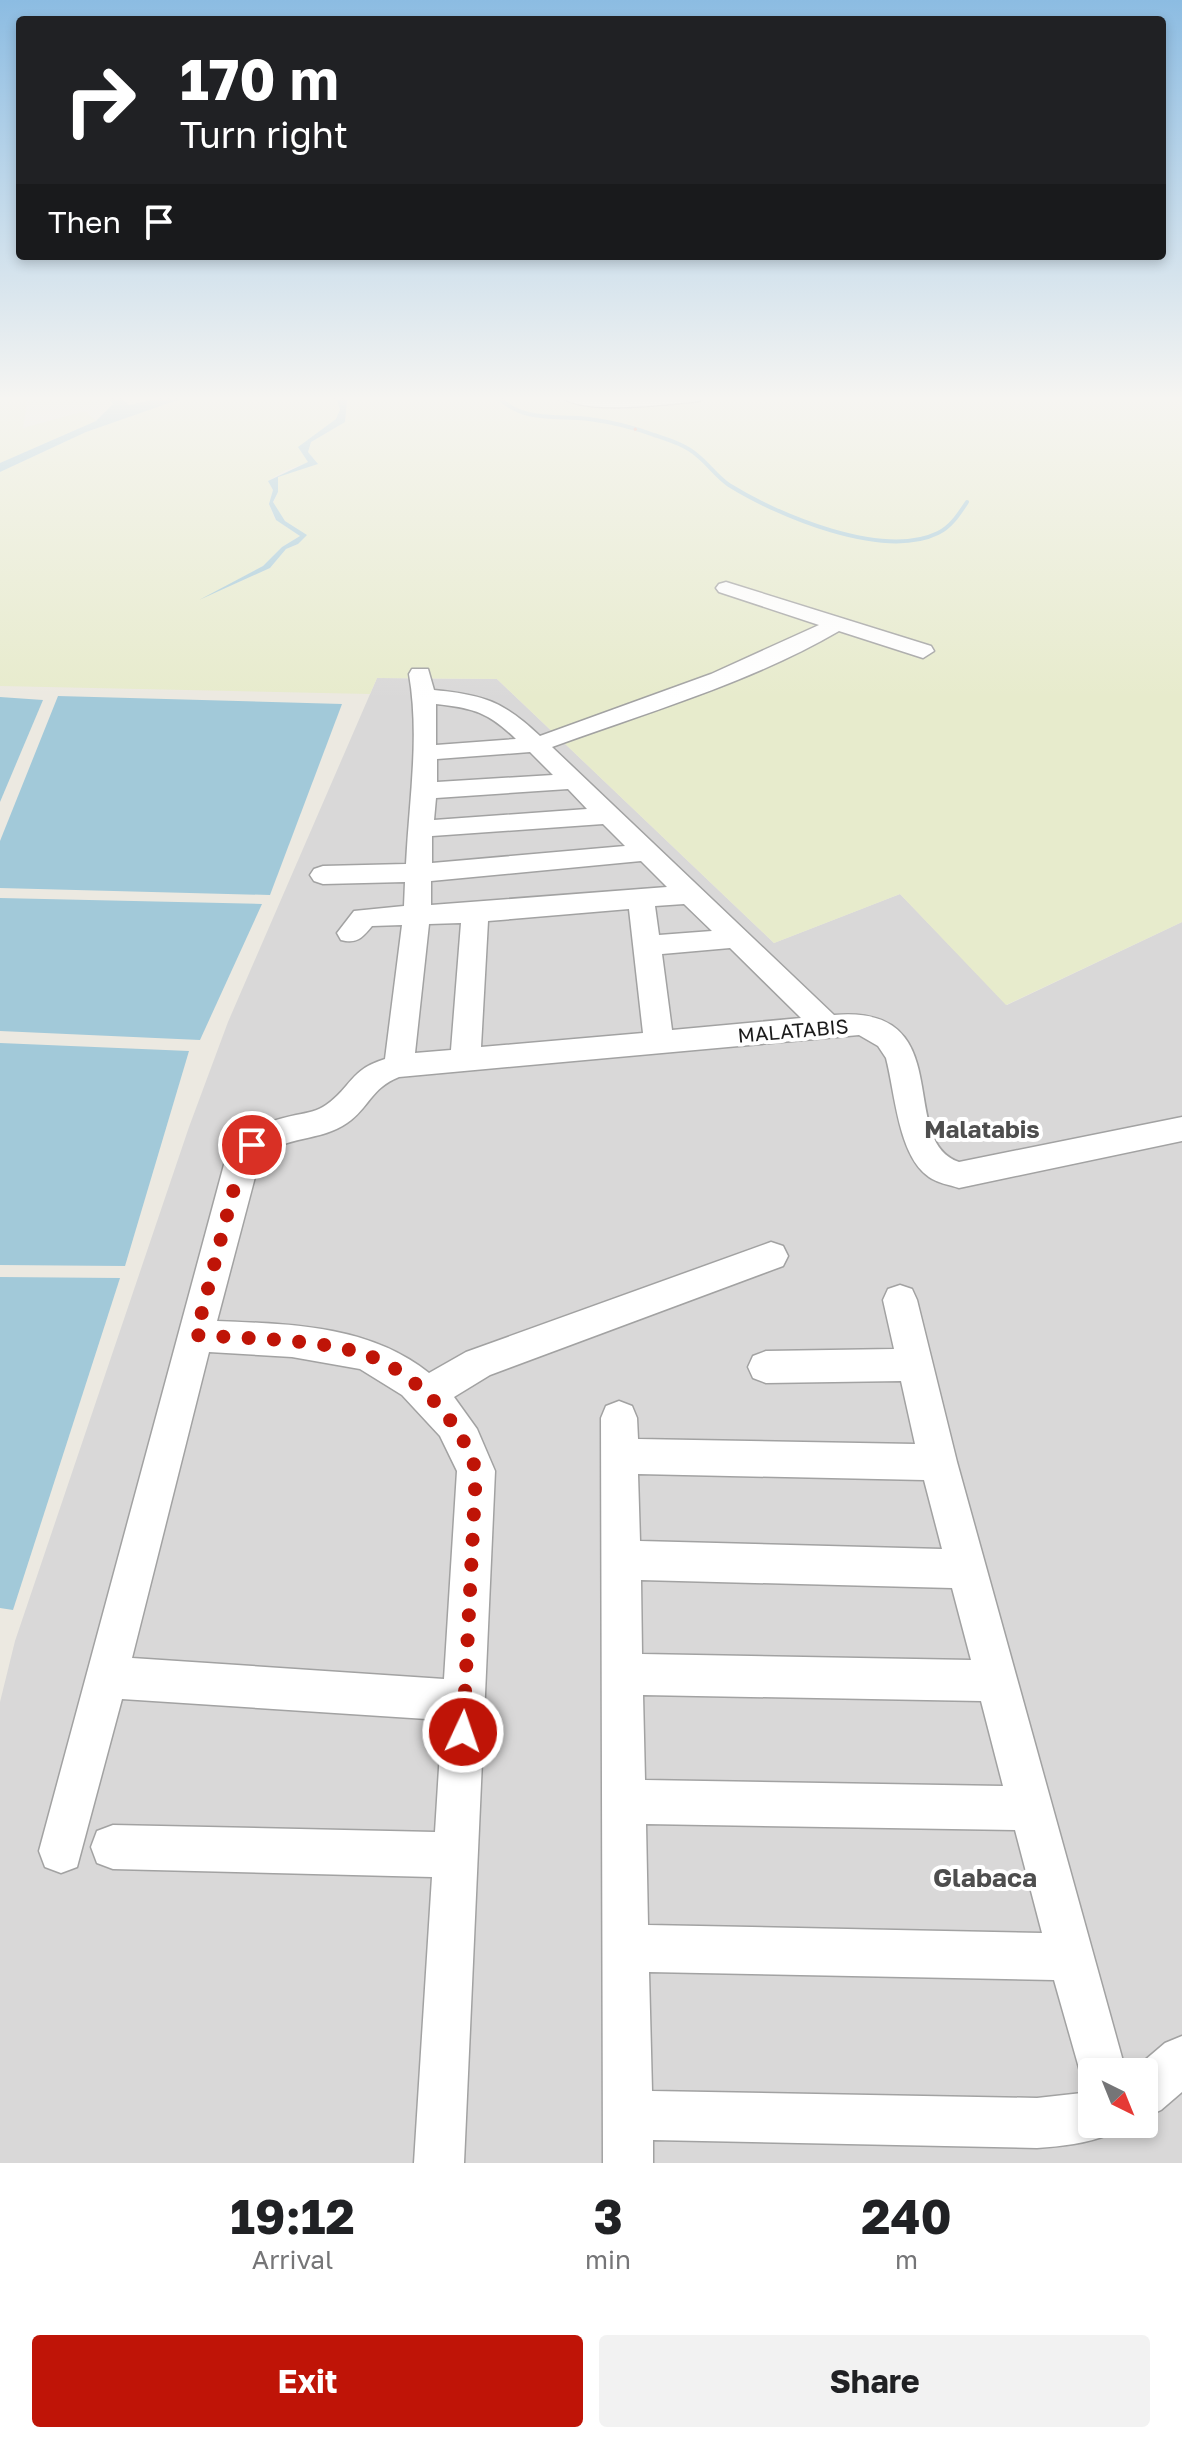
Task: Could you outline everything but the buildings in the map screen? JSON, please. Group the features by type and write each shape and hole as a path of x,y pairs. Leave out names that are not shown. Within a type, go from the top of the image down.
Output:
{"street":[{"path":"726,588 923,651"},
{"path":"426,753 539,744 719,679 804,642 837,623"},
{"path":"61,1851 245,1152 261,1137 331,1118 347,1105 363,1083 399,1066 417,915 420,829 425,791 422,685 491,706 539,744 827,1026"},
{"path":"425,791 576,781"},
{"path":"420,829 611,815"},
{"path":"323,875 418,873 648,852"},
{"path":"351,933 364,918 475,913 690,894"},
{"path":"641,898 659,1042"},
{"path":"465,1060 475,913"},
{"path":"647,946 736,938"},
{"name":"MALATABIS","path":"399,1066 859,1024 873,1028 892,1043 926,1156 946,1173 959,1175 1182,1129"},
{"path":"428,1396 446,1381 478,1363 771,1256"},
{"path":"900,1300 938,1462 1098,2058"},
{"path":"196,1335 335,1347 381,1360 428,1396 451,1419 468,1446 476,1471 439,2163"},
{"path":"766,1367 915,1365"},
{"path":"628,2163 619,1437 938,1462"},
{"path":"621,1560 968,1569"},
{"path":"622,1674 997,1681"},
{"path":"107,1677 464,1701"},
{"path":"624,1802 1031,1808"},
{"path":"113,1847 456,1855"},
{"path":"626,1948 1069,1957"},
{"path":"1158,2081 1182,2060"},
{"path":"628,2115 1037,2123 1078,2120"}],"shaded area":[{"path":"377,678 497,679 774,943 900,894 1007,1005 1182,922 1182,2163 0,2163 0,1702 15,1641 189,1127 228,1022"}],"green space":[{"path":"0,497 271,497 269,504 275,519 300,536 282,547 263,566 216,592 270,568 286,549 298,544 306,535 285,521 273,503 276,497 1182,497 1182,922 1006,1005 900,894 774,943 497,679 377,678 370,694 0,686"}],"water":[{"path":"271,497 276,497 273,502 285,521 307,535 298,544 286,549 270,568 199,600 263,566 282,547 300,536 276,520 269,504"},
{"path":"58,696 342,704 270,895 0,888 0,841"},
{"path":"0,697 43,700 0,802"},
{"path":"0,898 262,904 200,1040 0,1031"},
{"path":"0,1043 189,1051 125,1266 0,1265"},
{"path":"0,1277 120,1278 13,1610 0,1608"}],"waterway":[{"path":"750,497 831,530 860,538 889,541 915,540 938,533 951,524 967,502"}],"district":[{"name":"Malatabis","path":"982,1128"},
{"name":"Glabaca","path":"985,1877"}],"route":[{"path":"252,1145 241,1161 196,1335 335,1347 381,1360 406,1377 451,1419 468,1446 476,1471 463,1732"}]}
